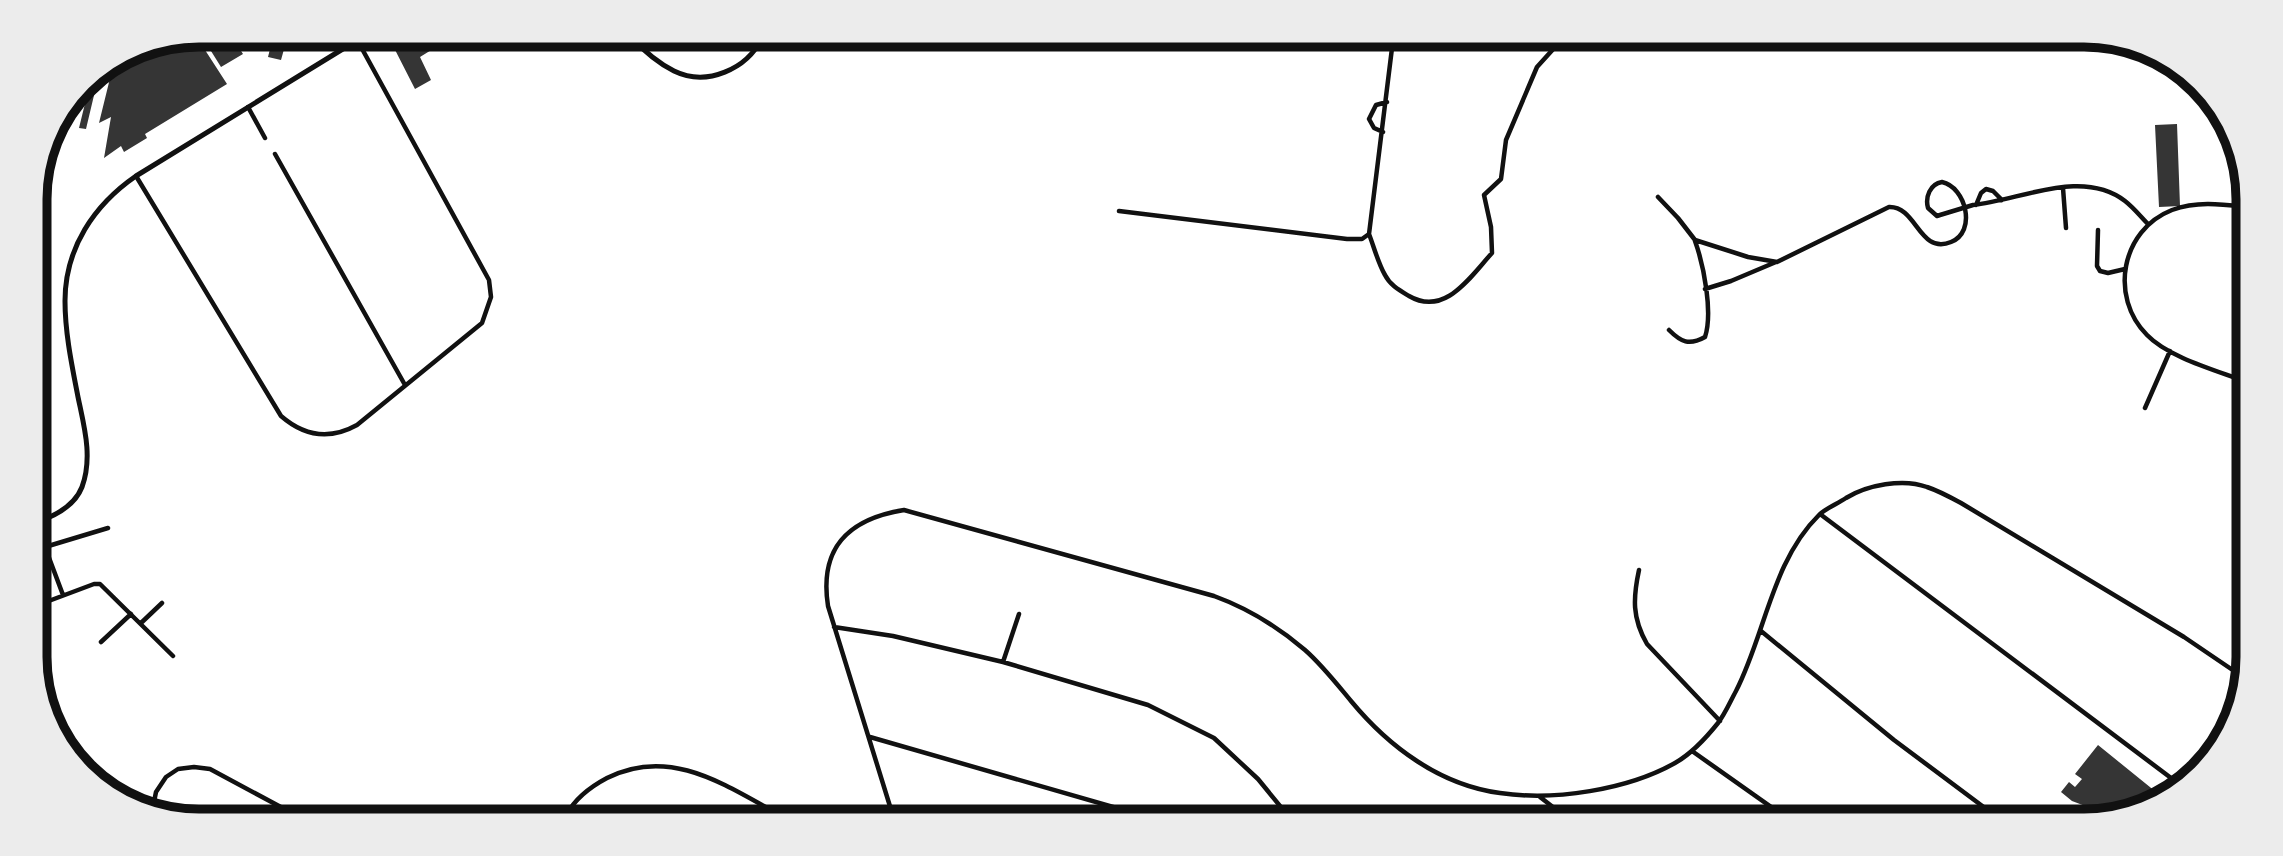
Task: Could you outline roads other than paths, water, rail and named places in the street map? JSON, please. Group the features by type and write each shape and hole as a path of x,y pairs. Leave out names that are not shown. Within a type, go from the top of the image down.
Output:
{"street":[{"path":"1392,47 1369,234 1384,274 1394,286 1413,298 1432,303 1457,291 1492,253 1491,227 1485,195 1502,179 1506,140 1537,67 1555,47"},
{"path":"47,516 71,503 82,488 85,474 88,448 72,361 65,302 74,250 94,214 107,198 136,176 340,48"},
{"path":"136,176 281,416 298,429 316,434 336,434 348,430 482,324 491,296 489,279 361,48"},
{"path":"644,48 676,72 694,76 722,74 731,70 755,48"},
{"path":"1383,132 1374,128 1369,119 1376,104 1387,102"},
{"path":"248,107 265,138"},
{"path":"275,154 405,385"},
{"path":"1705,289 1777,262 1889,207 1896,207 1906,213 1924,237 1931,241 1943,244 1953,242 1964,230 1967,218 1959,191 1942,182 1932,188 1926,201 1931,213 1940,215 1975,205 2081,185 2104,190 2125,201 2148,224"},
{"path":"2063,188 2066,228"},
{"path":"1975,205 1986,189 1993,191 2002,200"},
{"path":"1658,197 1695,240 1705,289 1708,327 1705,337 1689,343 1682,341 1669,330"},
{"path":"2236,206 2198,204 2172,210 2148,224 2133,244 2125,269 2125,294 2133,318 2149,338 2170,351 2236,378"},
{"path":"1119,211 1347,239 1362,239 1369,234"},
{"path":"2098,230 2099,271 2108,273 2125,269"},
{"path":"1695,240 1748,257 1777,262"},
{"path":"2145,408 2170,351"},
{"path":"890,809 825,587 832,552 843,537 857,524 880,513 904,510 1214,596 1244,607 1303,648 1386,737 1423,766 1462,785 1499,793 1540,797 1590,791 1635,779 1675,763 1692,751 1720,721 1743,677 1780,578 1800,538 1820,514 1857,491 1899,483 1926,486 1984,517 2185,637 2234,671"},
{"path":"1820,514 2173,779"},
{"path":"47,546 108,528"},
{"path":"47,553 63,596"},
{"path":"1639,570 1633,608 1640,632 1647,644 1720,721"},
{"path":"47,602 100,584 173,656"},
{"path":"141,623 162,603"},
{"path":"101,642 131,614"},
{"path":"1003,662 1019,614"},
{"path":"835,627 893,636 1003,662 1148,705 1214,738 1258,779 1282,808"},
{"path":"1760,631 1894,740 1985,808"},
{"path":"869,737 1118,809"},
{"path":"1692,751 1773,808"},
{"path":"569,809 596,785 625,770 653,765 702,774 768,809"},
{"path":"154,802 156,792 166,777 178,769 194,767 211,769 285,809"},
{"path":"1540,797 1555,808"}]}
